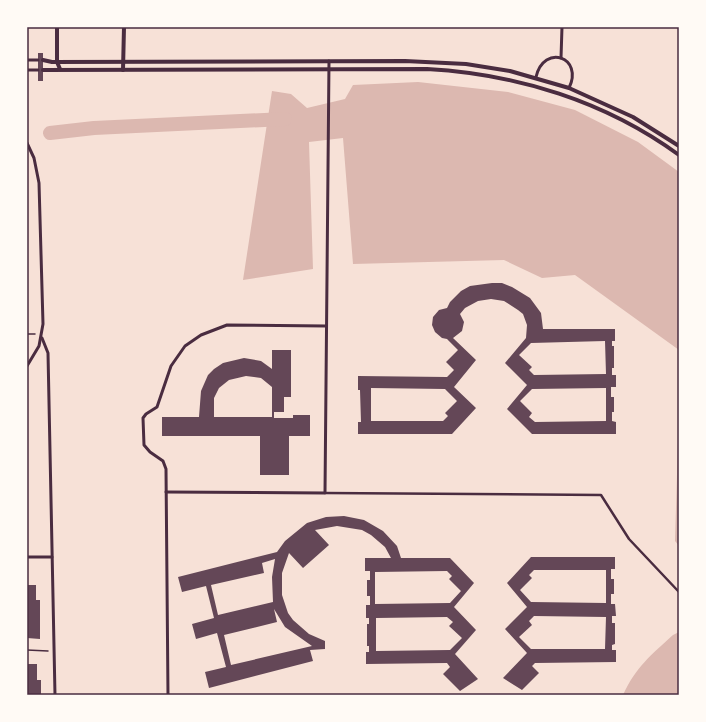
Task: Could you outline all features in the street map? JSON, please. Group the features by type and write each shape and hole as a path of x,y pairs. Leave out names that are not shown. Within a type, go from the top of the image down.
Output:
{"street":[{"path":"57,27 57,62 60,69"},
{"path":"123,70 124,27"},
{"path":"561,58 562,27"},
{"path":"536,77 542,63 551,58 561,58 565,60 571,68 572,78 569,88"},
{"path":"27,60 38,60"},
{"path":"43,60 57,62 405,61 466,64 536,77 569,88 633,117 679,146"},
{"path":"325,493 329,61"},
{"path":"27,70 38,70"},
{"path":"43,70 453,71 495,76 531,84 576,99 601,110 679,154"},
{"path":"27,143 34,158 39,183 42,336 48,353 55,695"},
{"path":"168,695 165,465 164,461 144,446 143,418 146,414 157,407 171,366 185,346 208,331 227,325 326,326"},
{"path":"27,366 42,336"},
{"path":"166,492 601,495 629,540 679,592"},
{"path":"27,557 52,557"}],"path":[{"path":"27,334 42,336"},
{"path":"27,650 54,650"}],"shaded area":[{"path":"418,82 508,92 575,110 638,142 679,172 679,350 575,275 542,278 504,260 353,264 343,138 309,142 313,269 243,280 272,91 291,94 307,108 345,99 353,85"},
{"path":"679,409 679,546 675,541"},
{"path":"679,632 679,695 623,695 638,669 644,662 673,635"}],"building":[{"path":"38,53 43,53 43,81 38,81"},
{"path":"502,283 512,287 530,298 541,313 543,329 615,329 615,341 612,341 612,346 614,346 614,368 612,368 612,375 616,375 616,387 611,387 611,397 614,397 614,412 612,412 612,421 616,422 616,434 532,434 507,409 527,385 505,363 526,338 527,325 523,314 518,310 504,301 491,299 478,301 465,308 460,314 464,322 462,331 453,338 476,360 454,387 476,408 452,434 358,434 358,422 361,422 358,376 447,377 454,370 446,362 458,350 447,339 442,338 435,332 432,325 433,317 439,310 447,308 450,302 461,291 470,286","holes":["605,341 606,374 534,375 529,370 532,367 519,355 531,343","371,388 445,389 457,401 445,413 448,416 443,421 371,421","606,388 606,421 535,422 529,417 532,413 520,401 532,389"]},
{"path":"272,350 291,350 291,397 284,397 284,412 274,412 274,418 293,418 293,415 310,415 310,436 289,436 289,475 260,475 260,436 162,436 162,417 199,417 201,391 208,375 223,363 244,358 261,361 272,369","holes":["246,376 261,378 272,387 272,417 214,417 214,398 219,388 229,380"]},
{"path":"344,516 364,520 383,531 397,546 401,558 450,558 474,583 454,607 476,630 455,654 478,679 460,691 443,674 450,667 447,663 366,664 366,652 369,652 369,646 367,646 367,624 369,624 369,618 366,618 366,605 370,605 370,596 367,596 367,580 370,580 370,571 365,571 365,558 391,558 385,547 371,535 362,530 337,526 315,530 329,545 303,568 289,553 282,573 282,595 288,613 293,620 309,634 325,641 325,649 310,650 313,661 209,688 205,672 226,667 217,633 196,639 192,624 214,618 206,586 182,592 178,577 277,552 285,541 307,523 326,517","holes":["275,559 272,577 273,602 218,615 211,585 264,573 262,563","447,571 452,576 449,579 461,591 450,603 375,604 375,572","274,609 285,627 312,646 231,665 224,635 277,622","447,617 453,622 449,626 462,638 450,650 376,651 376,618"]},
{"path":"531,557 615,557 615,569 611,569 611,579 614,579 614,594 611,594 611,604 615,604 616,616 612,616 612,623 615,623 615,644 612,645 612,650 616,650 616,662 535,663 532,666 539,673 522,690 503,678 527,653 505,629 527,607 507,583","holes":["534,570 606,570 606,603 531,602 520,590 532,578 529,575","534,616 606,617 605,649 531,649 519,637 532,625 529,621"]},
{"path":"27,585 36,585 36,600 40,600 40,639 27,638"},
{"path":"27,664 37,664 37,680 41,680 41,695 27,695"}],"waterway":[{"path":"50,133 94,128 285,119"}]}
